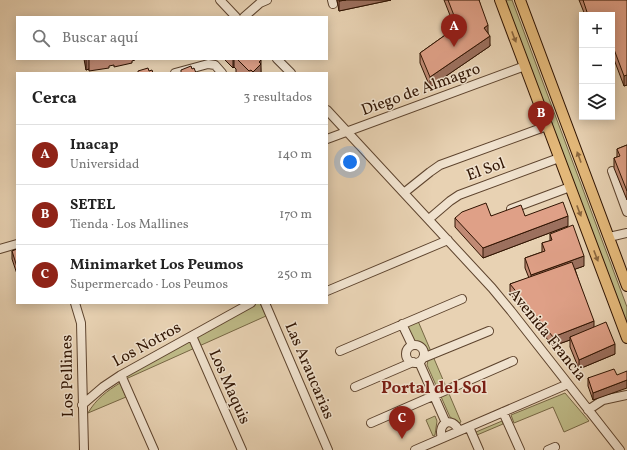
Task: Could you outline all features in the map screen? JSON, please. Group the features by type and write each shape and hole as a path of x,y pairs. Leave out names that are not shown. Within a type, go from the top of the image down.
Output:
{"main road":[{"path":"500,0 627,338"},
{"path":"520,0 626,284 617,288 608,287"}],"street":[{"path":"220,0 235,16"},
{"path":"245,16 260,3 267,0"},
{"path":"278,60 289,72"},
{"path":"179,72 211,62 221,72"},
{"name":"Diego de Almagro","path":"328,139 525,66"},
{"name":"Avenida Francia","path":"328,111 429,219 511,311 619,450"},
{"path":"404,192 440,165 547,126"},
{"name":"El Sol","path":"429,219 459,195 559,158"},
{"path":"612,171 627,212"},
{"path":"505,215 514,207 570,187"},
{"path":"609,237 627,233"},
{"path":"328,290 448,240"},
{"path":"0,249 16,244"},
{"path":"340,351 462,299"},
{"name":"Los Pellines","path":"75,304 81,323 84,450"},
{"name":"Los Notros","path":"82,405 121,375 249,304"},
{"name":"Las Araucarias","path":"265,304 328,450"},
{"path":"402,324 412,345"},
{"path":"355,387 489,331"},
{"name":"Los Maquis","path":"192,336 242,450"},
{"path":"412,345 422,347 424,352 418,361 408,359 406,354 412,345"},
{"path":"418,361 446,423"},
{"path":"371,423 513,361"},
{"path":"121,375 154,450"},
{"path":"415,450 568,384"},
{"path":"588,410 603,400 627,395"},
{"path":"503,412 520,450"},
{"path":"438,450 438,440 442,426 450,422 454,424 459,431"},
{"path":"469,427 479,450"}],"shaded area":[{"path":"504,0 512,0 627,307 627,328"},
{"path":"255,304 260,304 266,316 128,378 127,376"},
{"path":"418,321 461,422 459,423 450,417 427,365 428,355 424,345 412,340 406,326"},
{"path":"120,383 126,397 88,413 102,396"},
{"path":"565,393 589,421 564,432 553,407 514,423 511,415"},
{"path":"435,416 437,421 435,435 433,436 426,420"},
{"path":"502,421 503,424 477,435 476,432"}],"building":[{"path":"448,0 479,0 488,25 484,28 490,36 430,77 420,53 458,26"},
{"path":"583,0 627,0 627,75 624,76 615,52 615,12 587,12"},
{"path":"238,60 261,60 259,62 261,64 253,72 251,70 249,71"},
{"path":"191,66 196,72 181,72 181,70"},
{"path":"148,68 149,71 152,70 153,72 138,72"},
{"path":"627,145 627,191 614,158 620,156 617,149"},
{"path":"563,202 568,216 483,248 455,218 462,212 486,203 491,216 521,205 525,216"},
{"path":"573,225 584,256 531,275 525,258 545,251 542,243 552,240 550,234"},
{"path":"16,249 16,264 12,251"},
{"path":"572,262 594,321 553,337 510,284"},
{"path":"606,322 615,344 579,360 570,337"},
{"path":"614,369 617,375 627,371 627,380 593,393 588,378"}],"place":[{"name":"Inacap","path":"454,47"},
{"name":"SETEL","path":"541,134"},
{"name":"Minimarket Los Peumos","path":"402,439"}],"district":[{"name":"Portal del Sol","path":"434,388"}]}
